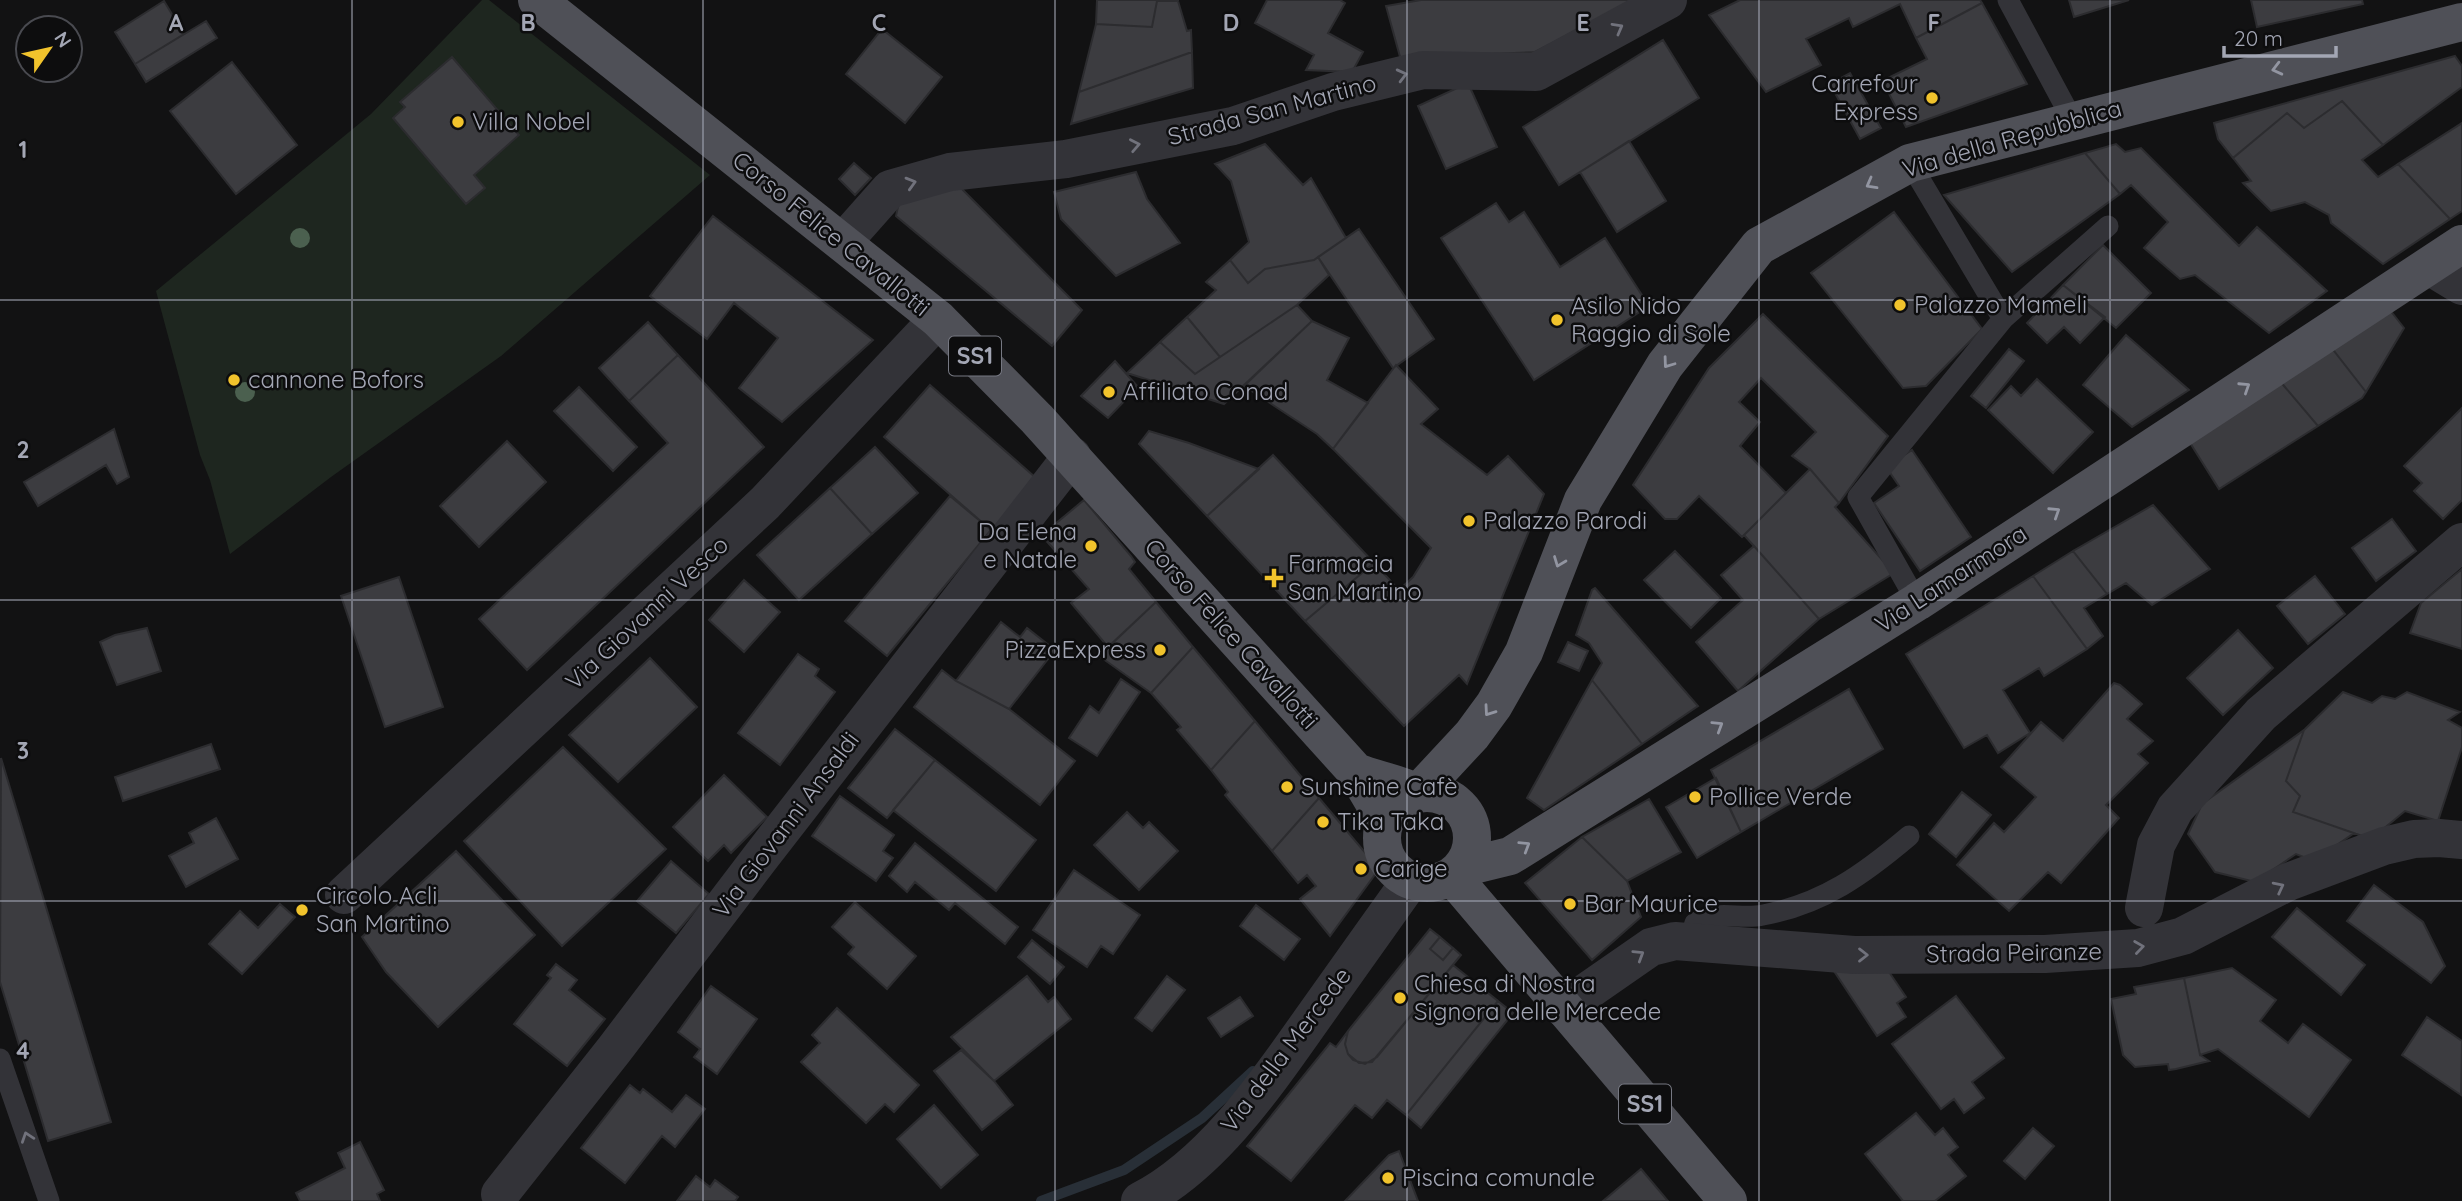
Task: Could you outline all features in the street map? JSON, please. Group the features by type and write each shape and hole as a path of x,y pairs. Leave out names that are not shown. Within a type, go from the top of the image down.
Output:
{"main road":[{"name":"Corso Felice Cavallotti","path":"537,0 938,319 1072,456 1356,772"},
{"name":"Via della Repubblica","path":"1385,821 1392,808 1418,793 1438,774 1494,705 1524,652 1584,500 1674,355 1759,246 1910,163 2462,22"},
{"name":"Via Lamarmora","path":"1457,872 1510,856 1917,602 2462,244"},
{"path":"1356,772 1396,783 1418,793 1432,792 1446,796 1458,804 1467,815 1473,842 1469,856 1457,872 1428,883 1412,880 1394,869 1383,846 1385,821 1356,772"},
{"name":"SS1","path":"1457,872 1563,1008 1728,1201"}],"street":[{"name":"Strada San Martino","path":"843,242 890,190 950,172 1066,159 1233,126 1333,92 1423,70 1536,72 1668,0"},
{"path":"2429,266 2462,286"},
{"name":"Via Giovanni Vesco","path":"344,895 765,503 938,319"},
{"name":"Via Giovanni Ansaldi","path":"500,1194 1072,456"},
{"path":"2144,908 2156,845 2175,808 2261,714 2462,542"},
{"name":"Strada Peiranze","path":"1563,1008 1651,947 1675,941 1854,955 2045,954 2138,948 2183,936 2288,882 2384,846 2414,839 2462,840"},
{"name":"Via della Mercede","path":"1140,1201 1157,1192 1200,1157 1268,1081 1412,880"}],"lane":[{"path":"2008,0 2073,121"},
{"path":"1910,163 2003,318"},
{"path":"1917,602 1858,497 2003,318 2108,226"},
{"path":"1689,943 1695,923 1706,916 1760,916 1801,907 1840,888 1870,869 1909,836"},
{"path":"0,1059 49,1201"}],"shaded area":[{"path":"482,0 489,0 710,175 501,356 331,477 230,554 156,291 371,114"}],"building":[{"path":"1097,0 1179,0 1157,1 1152,27 1096,24"},
{"path":"1267,0 1340,0 1345,3 1328,33 1363,52 1352,72 1306,70 1314,55 1255,23"},
{"path":"1421,0 1636,0 1535,52 1443,56 1402,64 1386,6"},
{"path":"1740,0 1980,0 1982,3 1916,38 1900,4 1853,27 1849,18 1806,39 1821,65 1766,92 1709,15"},
{"path":"2069,0 2129,0 2074,17"},
{"path":"2251,0 2362,0 2363,4 2257,27"},
{"path":"164,1 184,34 135,64 115,32"},
{"path":"1157,1 1178,1 1187,31 1191,30 1192,52 1079,92 1096,24 1152,27"},
{"path":"1982,3 2027,84 1906,127 1885,86 1888,78 1927,59 1916,38"},
{"path":"206,21 217,38 146,82 135,64"},
{"path":"882,29 942,77 905,123 846,74"},
{"path":"1663,40 1699,98 1559,185 1523,127"},
{"path":"1192,52 1193,88 1071,124 1079,92"},
{"path":"2455,56 2462,66 2462,87 2383,145 2342,101 2304,128 2287,113 2233,158 2218,139 2214,123"},
{"name":"Villa Nobel","path":"452,57 519,135 474,175 485,188 466,204 393,118 405,107 400,102"},
{"path":"232,62 297,145 236,194 170,111"},
{"path":"1850,73 1881,128 1860,139 1830,84"},
{"path":"1468,83 1497,147 1446,169 1418,106"},
{"path":"2342,101 2383,145 2362,160 2378,177 2398,164 2450,219 2383,264 2331,223 2329,215 2305,202 2271,211 2243,183 2251,181 2233,158 2287,113 2304,128"},
{"path":"2462,123 2462,211 2450,219 2398,164"},
{"path":"1629,141 1666,201 1617,232 1580,172"},
{"path":"1265,144 1303,185 1311,178 1346,238 1314,260 1265,269 1248,283 1230,260 1249,242 1231,181 1215,164"},
{"path":"2116,144 2125,152 2141,148 2239,246 2257,227 2327,291 2269,333 2195,275 2180,279 2144,248 2168,222 2131,185 2120,194 2085,153"},
{"path":"2085,153 2120,194 2012,272 1944,195"},
{"path":"854,163 871,178 855,195 839,179"},
{"path":"1136,172 1147,199 1180,243 1116,276 1061,219 1054,192"},
{"path":"954,181 1082,310 1052,346 896,216 900,197"},
{"path":"1496,203 1509,222 1524,212 1560,267 1605,238 1649,306 1534,380 1441,238"},
{"name":"Palazzo Mameli","path":"1894,212 1982,329 1926,386 1903,388 1811,273"},
{"path":"713,216 873,340 782,422 739,388 778,338 734,303 707,339 650,296"},
{"path":"1359,229 1434,339 1393,368 1318,257"},
{"path":"2103,245 2151,293 2116,328 2063,285"},
{"path":"1318,257 1329,275 1297,305 1220,357 1187,317 1216,290 1206,282 1230,260 1248,283 1265,269"},
{"path":"2063,285 2105,317 2080,343 2064,327 2047,343 2027,323"},
{"path":"1297,305 1312,321 1224,404 1127,373 1160,342 1195,374"},
{"path":"2390,310 2404,328 2366,392 2331,347"},
{"path":"1763,314 1888,436 1839,503 1810,469 1792,456 1816,432 1761,378 1739,402 1760,422 1740,446 1786,493 1742,537 1699,496 1677,519 1665,519 1633,485 1709,368"},
{"path":"1187,317 1220,357 1195,374 1160,342"},
{"path":"1312,321 1349,338 1327,380 1368,403 1333,449 1317,434 1244,386"},
{"path":"648,322 678,355 629,401 599,368"},
{"path":"2126,335 2189,390 2132,427 2083,385"},
{"path":"2331,347 2366,392 2362,398 2318,426 2279,380"},
{"path":"2009,349 2024,361 1986,408 1971,396"},
{"path":"678,355 764,447 527,670 479,619 668,443 629,401"},
{"name":"Affiliato Conad","path":"1115,361 1138,387 1108,418 1081,396"},
{"name":"Palazzo Parodi","path":"1396,365 1438,409 1421,424 1487,475 1508,456 1544,494 1467,684 1459,675 1404,726 1305,621 1374,563 1399,590 1413,577 1431,548 1333,449"},
{"path":"2037,379 2093,432 2053,473 1988,410 2011,386 2021,396"},
{"path":"2279,380 2318,426 2219,489 2187,438"},
{"path":"930,385 1044,485 999,537 884,437"},
{"path":"579,387 637,447 613,471 554,411"},
{"path":"2462,408 2462,500 2443,519 2414,491 2422,483 2404,466"},
{"path":"114,429 129,477 117,484 106,465 38,506 24,482"},
{"path":"1149,431 1259,469 1207,516 1139,444"},
{"path":"507,441 546,482 479,547 440,506"},
{"path":"875,447 918,493 872,534 830,488"},
{"path":"1912,450 1971,537 1920,571 1874,503 1899,486 1886,467"},
{"path":"1273,455 1374,563 1305,621 1207,516"},
{"path":"1810,469 1839,503 1835,507 1894,573 1819,619 1744,535"},
{"path":"830,488 872,534 799,600 757,555"},
{"path":"950,496 991,530 887,656 845,621"},
{"path":"1084,500 1131,556 1135,562 1129,569 1156,602 1108,647 1071,603 1089,589 1043,537 1043,534"},
{"path":"2153,505 2210,569 2152,605 2126,583 2107,594 2073,551"},
{"path":"2392,519 2416,551 2376,581 2352,548"},
{"path":"1754,546 1819,619 1738,691 1696,642 1743,600 1721,575"},
{"path":"1675,551 1721,598 1691,628 1644,580"},
{"path":"2073,551 2107,594 2084,608 2103,636 2087,649 2033,576"},
{"path":"2462,569 2462,649 2410,633 2421,603"},
{"path":"2033,576 2087,649 2044,676 2039,668 2003,690 2030,733 1998,753 1987,735 1964,748 1906,654"},
{"path":"2315,576 2345,614 2308,644 2277,606"},
{"path":"399,577 443,707 385,727 341,596"},
{"path":"744,580 780,612 744,652 709,620"},
{"path":"1595,588 1698,706 1642,744 1592,680 1602,663 1589,643 1576,635"},
{"path":"1156,602 1193,647 1151,693 1099,656"},
{"path":"1001,622 1020,637 1027,628 1055,650 1009,709 956,681"},
{"path":"147,628 161,671 117,685 100,642 115,635"},
{"path":"2238,630 2273,668 2223,715 2187,678"},
{"path":"1568,642 1588,651 1579,671 1558,662"},
{"path":"1193,647 1255,721 1211,770 1177,730 1181,727 1151,693"},
{"path":"798,654 819,669 815,676 835,692 780,765 738,733"},
{"path":"650,658 697,707 618,782 569,735"},
{"path":"942,670 956,681 1009,709 1075,761 1040,805 914,707"},
{"path":"1121,679 1140,692 1097,756 1069,738 1090,706 1099,713"},
{"path":"1592,680 1642,744 1544,810 1527,798"},
{"path":"2114,683 2142,704 2127,719 2153,741 2138,754 2148,763 2106,805 2119,818 2061,883 2048,872 2009,911 1957,865 1994,823 2004,832 2036,797 2001,767 2041,722 2063,741"},
{"path":"1849,689 1883,749 1741,832 1711,770"},
{"path":"2343,692 2372,703 2382,696 2395,699 2407,692 2460,712 2448,720 2462,728 2462,747 2438,821 2405,811 2371,839 2293,812 2300,796 2286,781 2304,730"},
{"path":"1255,721 1319,798 1272,851 1225,795 1228,792 1211,770"},
{"path":"895,729 935,760 887,818 848,788"},
{"path":"2304,730 2286,781 2300,796 2293,812 2354,833 2314,861 2296,854 2255,882 2215,872 2188,834 2202,804"},
{"path":"211,744 220,769 123,801 115,777"},
{"path":"563,747 666,849 562,946 464,841"},
{"path":"1,758 111,1122 48,1141 0,982"},
{"path":"935,760 1036,840 996,891 893,810"},
{"path":"724,775 767,817 731,853 724,845 708,861 673,827"},
{"path":"1716,778 1741,832 1697,858 1666,807"},
{"path":"1962,792 1991,815 1956,857 1929,834"},
{"path":"840,796 894,835 883,851 893,858 876,881 812,836"},
{"path":"1319,798 1379,869 1330,936 1300,899 1316,886 1307,875 1298,883 1272,851"},
{"path":"1649,799 1681,852 1627,881 1582,837"},
{"path":"1127,812 1143,828 1149,822 1178,851 1139,890 1094,845"},
{"path":"216,818 238,859 186,887 169,856 194,843 189,833"},
{"path":"1582,837 1627,881 1641,917 1592,960 1525,883"},
{"path":"915,843 1018,927 1005,944 955,903 949,910 915,882 907,892 889,876"},
{"path":"456,851 535,935 438,1027 386,972 362,937"},
{"path":"671,861 709,894 676,933 637,901"},
{"path":"1074,870 1140,915 1113,954 1101,946 1087,967 1033,930"},
{"path":"2374,885 2423,922 2445,966 2431,983 2347,921"},
{"path":"855,902 916,956 887,989 848,954 854,947 832,927"},
{"path":"280,904 295,917 242,974 209,944 240,911 258,928"},
{"path":"1256,905 1300,939 1284,960 1240,926"},
{"path":"2297,908 2365,965 2341,995 2272,937"},
{"name":"Chiesa di Nostra Signora delle Mercede","path":"1430,929 1440,937 1430,949 1443,960 1453,948 1461,955 1377,1057 1365,1064 1353,1060 1345,1044 1348,1031"},
{"path":"1440,937 1453,948 1443,960 1430,949"},
{"path":"1032,940 1064,967 1050,984 1018,957"},
{"path":"556,964 577,980 569,990 605,1019 567,1066 514,1024 551,978 547,975"},
{"path":"1453,965 1498,1001 1406,1115 1387,1100 1372,1118 1355,1105 1291,1181 1247,1146 1330,1043 1336,1047 1348,1031 1345,1044 1348,1054 1359,1063 1372,1062"},
{"path":"1885,966 1906,997 1897,1003 1906,1017 1877,1036 1834,971"},
{"path":"2232,968 2276,1000 2260,1021 2288,1043 2303,1024 2351,1060 2309,1117 2218,1049 2200,1055 2184,978"},
{"path":"1027,976 1048,1002 1054,997 1071,1019 994,1081 951,1037"},
{"path":"1167,976 1185,990 1152,1031 1135,1018"},
{"path":"2184,978 2200,1055 2209,1061 2169,1070 2168,1064 2135,1067 2123,1055 2111,999 2136,994 2134,987"},
{"path":"711,986 757,1019 717,1074 694,1057 700,1049 678,1032"},
{"path":"1956,996 2004,1058 1972,1082 1984,1098 1964,1113 1954,1099 1941,1109 1892,1044"},
{"path":"1240,997 1253,1016 1221,1037 1208,1018"},
{"path":"1498,1001 1513,1013 1421,1128 1406,1115"},
{"path":"837,1008 919,1085 894,1112 885,1104 866,1123 801,1062 820,1043 812,1035"},
{"path":"2427,1017 2462,1041 2461,1095 2402,1055"},
{"path":"961,1050 994,1081 1013,1105 982,1130 934,1071"},
{"path":"630,1085 640,1093 643,1089 672,1112 686,1095 705,1109 675,1147 662,1136 625,1183 581,1148"},
{"path":"934,1105 978,1155 941,1188 897,1139"},
{"path":"1916,1113 1935,1135 1943,1128 1958,1147 1948,1155 1966,1176 1935,1201 1903,1201 1865,1154"},
{"path":"2033,1128 2054,1146 2025,1179 2004,1161"},
{"path":"360,1142 384,1190 377,1194 380,1201 300,1201 296,1193 345,1168 338,1153"},
{"name":"Piscina comunale","path":"1399,1151 1418,1201 1345,1201 1389,1155"},
{"path":"1641,1169 1668,1201 1603,1201"},
{"path":"696,1176 710,1187 715,1180 738,1197 735,1201 677,1201"}],"waterway":[{"path":"1041,1201 1124,1170 1202,1118 1253,1071"}],"place":[{"name":"Carrefour Express","path":"1932,98"},
{"name":"Villa Nobel","path":"458,122"},
{"name":"Palazzo Mameli","path":"1900,305"},
{"name":"Asilo Nido Raggio di Sole","path":"1557,320"},
{"name":"cannone Bofors","path":"234,380"},
{"name":"Affiliato Conad","path":"1109,392"},
{"name":"Palazzo Parodi","path":"1469,521"},
{"name":"Da Elena e Natale","path":"1091,546"},
{"name":"Farmacia San Martino","path":"1274,578"},
{"name":"PizzaExpress","path":"1160,650"},
{"name":"Sunshine Cafè","path":"1287,787"},
{"name":"Pollice Verde","path":"1695,797"},
{"name":"Tika Taka","path":"1323,822"},
{"name":"Carige","path":"1361,869"},
{"name":"Bar Maurice","path":"1570,904"},
{"name":"Circolo Acli San Martino","path":"302,910"},
{"name":"Chiesa di Nostra Signora delle Mercede","path":"1400,998"},
{"name":"Piscina comunale","path":"1388,1178"}]}
